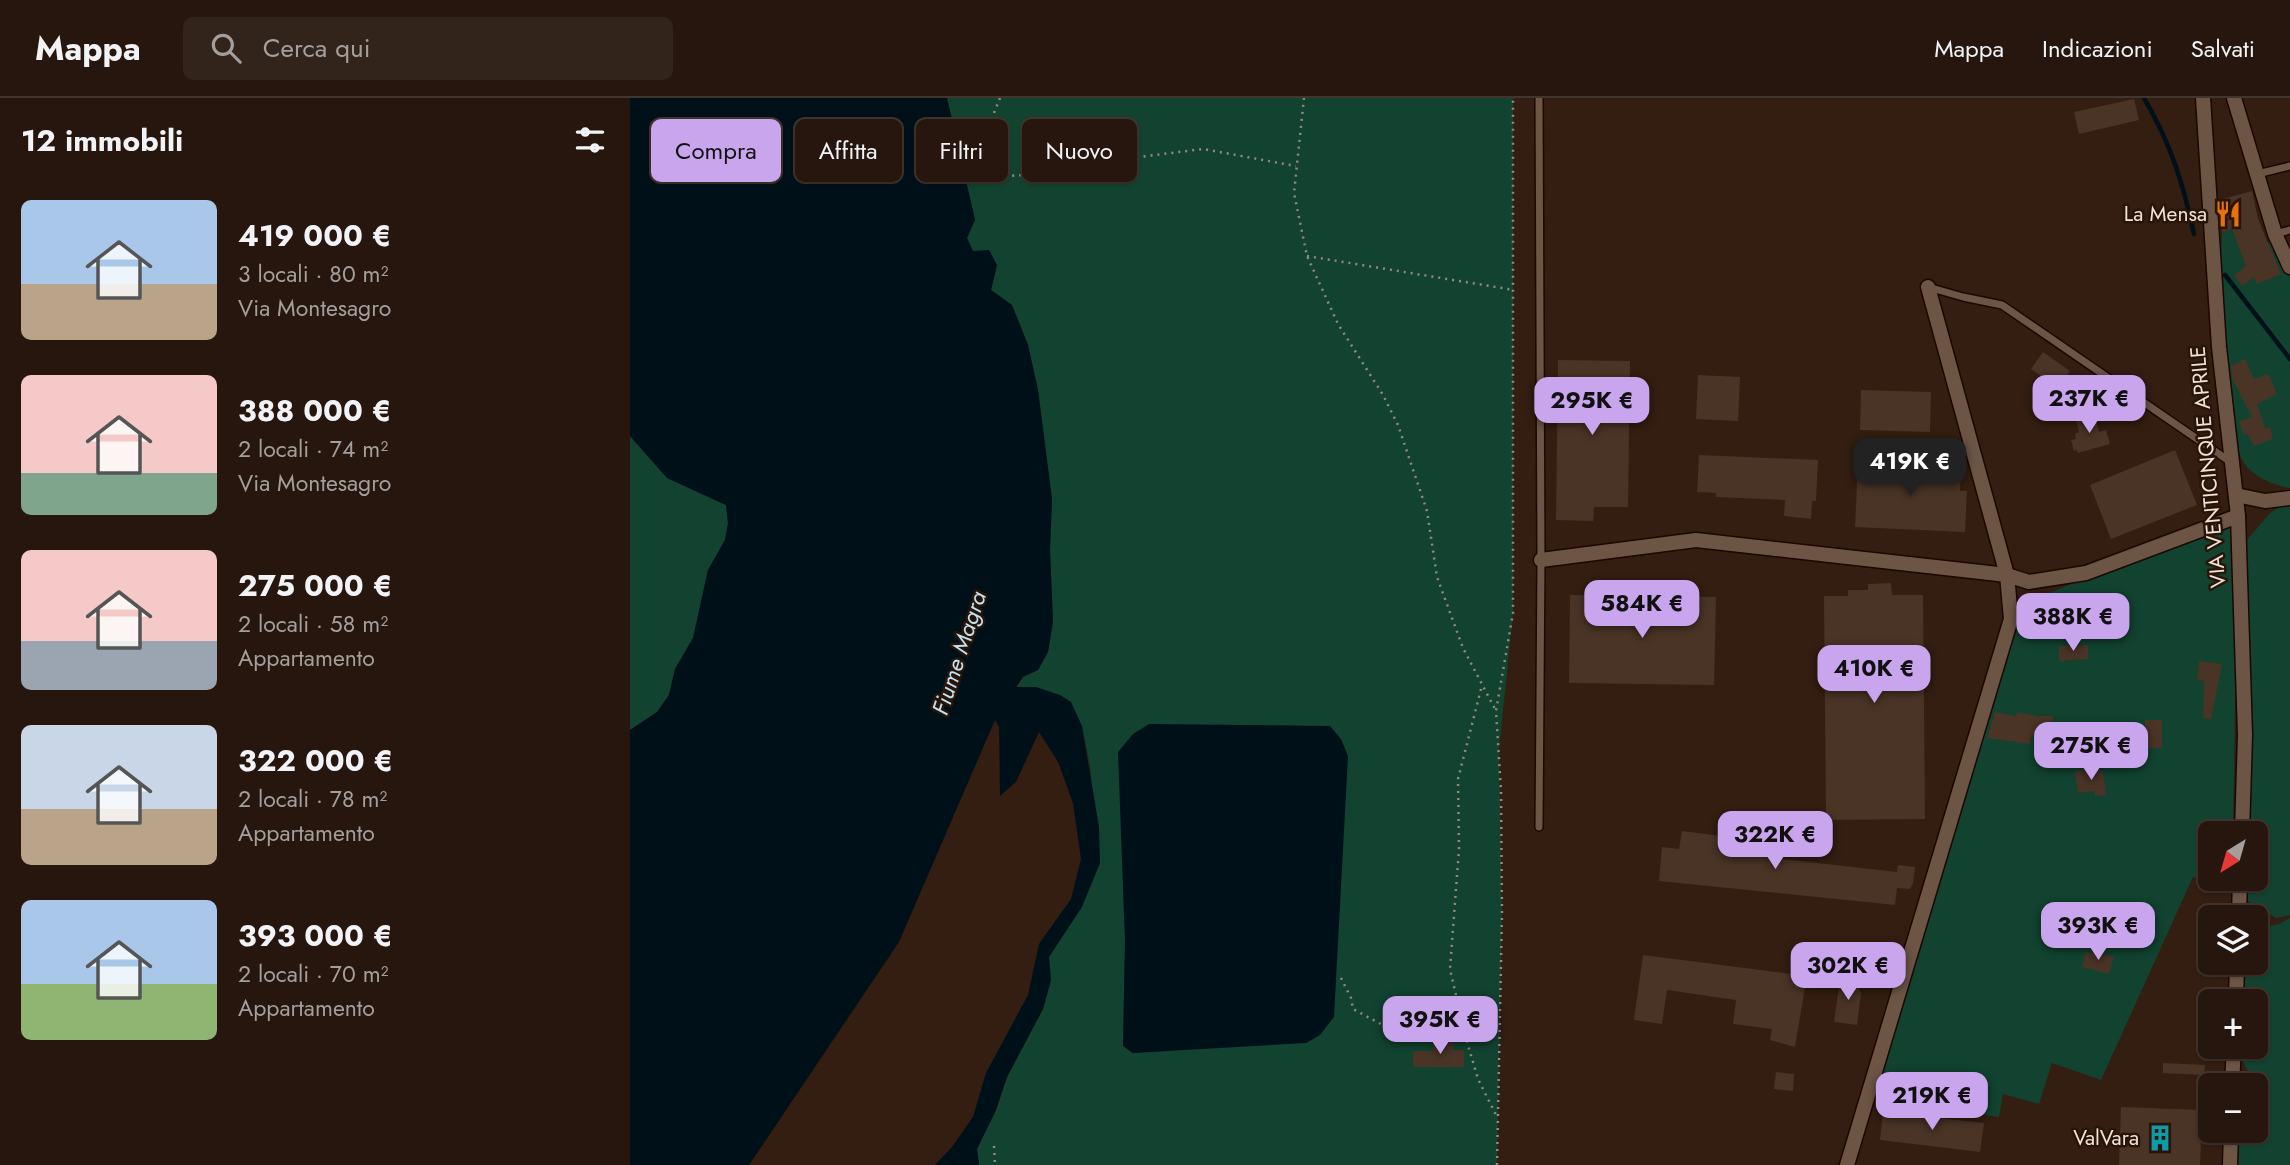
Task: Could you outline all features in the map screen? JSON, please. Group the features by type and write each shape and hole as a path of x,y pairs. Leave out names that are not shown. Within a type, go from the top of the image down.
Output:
{"street":[{"name":"VIA VENTICINQUE APRILE","path":"2203,98 2219,348 2238,516 2245,735 2242,821"},
{"path":"2234,98 2275,234 2290,267"},
{"path":"1847,1165 2011,619 2007,576 1928,287"},
{"path":"2236,495 2265,501 2290,498"},
{"path":"1541,560 1696,540 2007,576 2029,582 2086,573 2238,516"},
{"path":"2230,1165 2231,1143"}],"lane":[{"path":"1539,98 1539,827"},
{"path":"2256,174 2290,166"},
{"path":"2275,234 2290,230"},
{"path":"1928,287 1963,298 2002,305 2233,463"}],"path":[{"path":"1000,98 986,134 976,177 1029,176 1091,163 1203,149 1296,166"},
{"path":"1304,98 1294,193 1307,256 1338,324 1383,395 1398,425 1427,511 1437,577 1463,648 1496,711"},
{"path":"1497,1165 1502,900 1501,791 1496,711 1513,613 1513,98"},
{"path":"1307,256 1514,290"},
{"path":"1482,686 1458,779 1459,849 1451,969 1465,1035 1478,1079 1498,1118"},
{"path":"1341,978 1351,998 1353,1009 1403,1036 1447,1026 1465,1035"},
{"path":"994,1146 995,1165"}],"green space":[{"path":"947,98 1513,98 1513,613 1499,750 1502,913 1497,1165 979,1165 977,1149 996,1110 1007,1077 1043,1009 1051,980 1049,957 1100,864 1090,766 1082,726 1016,688 1023,677 1038,670 1048,652 1053,622 1050,550 1052,499 1038,390 1028,345 1012,305 991,290 997,265 973,251 967,238 975,220 966,182 1008,182 1008,119 952,119","holes":["1125,942 1151,1051 1133,1053 1123,1046","1433,1041 1453,1041 1453,1050 1464,1051 1464,1067 1413,1067 1433,1051"]},
{"path":"2232,229 2242,254 2272,242 2290,274 2290,488 2258,476 2244,463 2237,446 2226,370 2221,302 2222,233"},
{"path":"630,436 667,478 726,505 728,523 725,540 708,570 693,638 675,669 669,695 657,712 630,730"},
{"path":"2290,500 2290,915 2276,918 2268,913 2268,905 2254,905 2241,897 2241,891 2268,891 2268,821 2244,821 2241,547 2270,513"},
{"path":"2238,516 2233,821 2198,821 2198,878 2193,877 2101,1080 2052,1063 2039,1104 2003,1094 1999,1117 1875,1097 2005,611"},
{"path":"2290,918 2290,1165 2232,1165 2233,1143 2268,1143 2268,1073 2249,1073 2242,1059 2268,1059 2268,989 2238,989 2239,975 2268,975 2268,926"}],"water":[{"name":"Fiume Magra","path":"630,98 947,98 952,119 916,119 916,182 966,182 975,220 967,238 973,251 989,250 997,265 991,290 1012,305 1028,345 1038,390 1052,499 1050,550 1053,622 1048,652 1038,670 1023,677 1016,687 1036,687 1060,695 1071,702 1082,726 1099,827 1100,863 1082,907 1049,957 1051,980 1043,1009 1007,1077 996,1110 977,1149 979,1165 935,1165 952,1147 973,1117 986,1073 1028,995 1039,944 1071,899 1081,859 1073,803 1058,762 1039,732 1016,782 1000,796 999,727 995,720 899,942 749,1165 630,1165 630,730 657,712 669,695 675,669 693,638 708,570 725,540 728,523 726,505 667,478 630,436"},
{"path":"1149,724 1330,726 1341,739 1348,756 1334,1017 1320,1035 1306,1043 1133,1053 1123,1046 1125,942 1118,752 1133,734"}],"building":[{"path":"2134,99 2139,120 2079,134 2074,112"},
{"path":"2252,191 2258,219 2281,274 2257,284 2254,277 2242,286 2234,275 2246,266 2232,229 2222,233 2219,200"},
{"path":"2043,352 2070,371 2057,391 2045,384 2048,381 2031,369"},
{"path":"2245,359 2254,379 2268,374 2277,394 2257,404 2265,428 2270,427 2273,439 2254,446 2248,434 2244,435 2239,421 2252,417 2232,378 2231,366"},
{"path":"1558,360 1630,361 1628,507 1594,507 1593,521 1556,520"},
{"path":"1698,375 1740,377 1738,421 1696,419"},
{"path":"1861,390 1931,392 1930,432 1860,430"},
{"path":"2094,414 2099,432 2106,430 2110,444 2078,453 2077,450 2074,451 2071,440 2076,439 2075,434 2079,432 2076,419"},
{"path":"2175,450 2197,505 2111,539 2090,485"},
{"path":"1699,455 1818,460 1816,501 1812,501 1811,519 1784,516 1785,500 1716,497 1716,493 1697,492"},
{"path":"1858,463 1961,468 1960,491 1967,491 1965,532 1855,527"},
{"path":"1891,583 1892,595 1923,595 1925,819 1826,820 1824,596 1848,596 1848,590 1868,590 1868,584"},
{"path":"1570,595 1716,597 1714,685 1569,683"},
{"path":"2088,645 2088,659 2059,661 2059,646"},
{"path":"2199,661 2222,664 2211,719 2203,718 2204,681 2197,680"},
{"path":"1995,712 2016,716 2017,712 2053,716 2053,724 2082,724 2083,745 2079,745 2078,751 2057,750 2057,739 2051,739 2051,735 2032,735 2030,744 1987,738"},
{"path":"2145,720 2162,720 2162,748 2138,748 2138,741 2130,741 2130,727 2145,727"},
{"path":"2075,771 2103,771 2106,795 2095,796 2095,791 2078,793"},
{"path":"1682,831 1784,844 1782,859 1897,872 1898,865 1915,867 1913,883 1910,889 1897,888 1895,905 1659,881 1662,847 1679,849"},
{"path":"2086,952 2114,956 2109,974 2082,967"},
{"path":"1643,955 1807,976 1795,1047 1770,1040 1772,1029 1733,1024 1736,1000 1667,990 1662,1024 1634,1020"},
{"path":"1849,978 1860,979 1857,1025 1834,1022 1840,980 1849,981"},
{"path":"1433,1041 1453,1041 1453,1050 1464,1050 1464,1067 1413,1067 1413,1051 1433,1051"},
{"path":"2163,1063 2205,1065 2204,1073 2198,1075 2163,1073"},
{"path":"1776,1072 1794,1074 1793,1091 1774,1089"},
{"name":"ValVara","path":"2121,1107 2198,1110 2200,1165 2119,1165"},
{"path":"1883,1112 1984,1123 1980,1152 1880,1140"}],"waterway":[{"path":"2144,98 2162,131 2175,164 2194,234"},
{"path":"2225,275 2290,359"}],"place":[{"name":"La Mensa","path":"2228,214"},
{"name":"ValVara","path":"2160,1138"}]}
